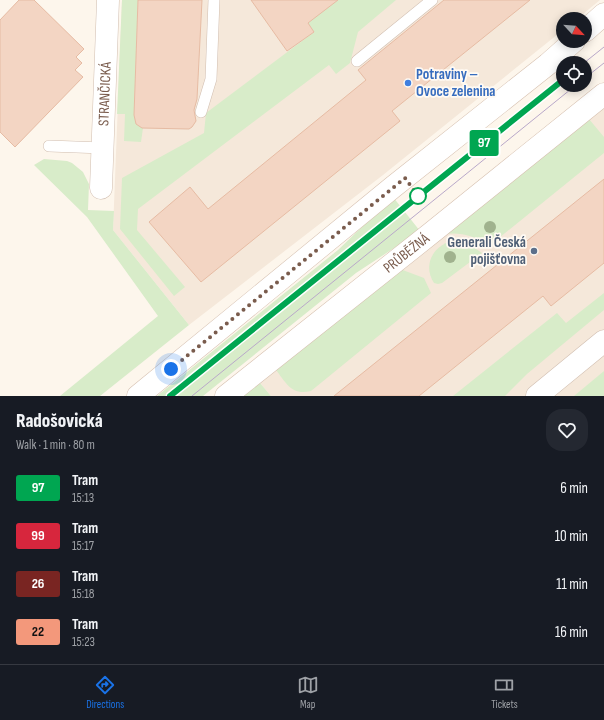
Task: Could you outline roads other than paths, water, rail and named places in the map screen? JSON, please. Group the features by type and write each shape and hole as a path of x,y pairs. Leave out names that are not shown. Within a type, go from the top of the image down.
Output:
{"main road":[{"name":"STRANČICKÁ","path":"101,188 108,0"},
{"path":"592,25 604,14"},
{"path":"138,396 393,187 566,48"},
{"name":"PRŮBĚŽNÁ","path":"226,396 604,94"},
{"path":"538,396 604,341"}],"lane":[{"path":"201,112 210,79 214,0"},
{"path":"357,61 432,0"},
{"path":"48,146 103,148"}],"tram line":[{"path":"592,57 604,47"},
{"path":"592,72 604,63"},
{"path":"170,396 556,86"},
{"name":"97","path":"170,396 556,86"},
{"path":"192,396 567,92"}],"place":[{"name":"Potraviny – Ovoce zelenina","path":"408,83"},
{"name":"Generali Česká pojišťovna","path":"534,251"}]}
